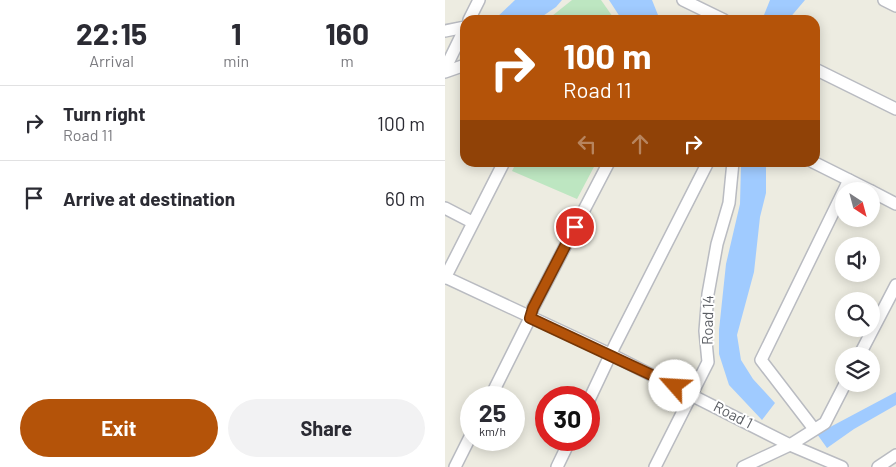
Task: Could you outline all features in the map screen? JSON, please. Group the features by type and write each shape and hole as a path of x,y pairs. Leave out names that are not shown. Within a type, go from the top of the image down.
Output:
{"street":[{"path":"472,15 479,0"},
{"path":"683,0 714,15"},
{"path":"884,0 896,6"},
{"path":"445,31 460,29"},
{"path":"445,70 460,38"},
{"path":"445,70 460,66"},
{"path":"820,71 896,109"},
{"path":"820,166 853,182"},
{"path":"445,277 501,167"},
{"path":"496,386 530,318 533,308 606,167"},
{"path":"595,386 705,167"},
{"name":"Road 14","path":"655,467 707,362 705,331 708,294 717,244 729,203 733,167"},
{"path":"814,429 761,360 849,180"},
{"path":"880,196 896,204"},
{"path":"445,208 472,222"},
{"name":"Road 1","path":"445,277 610,354 790,445 837,465"},
{"path":"864,347 896,285"},
{"path":"743,467 790,445 825,423 841,392"},
{"path":"455,467 463,451"},
{"path":"557,467 564,451"},
{"path":"878,467 896,455"}],"green space":[{"path":"572,0 601,0 612,15 553,15"},
{"path":"514,167 594,167 577,199 512,171"}],"water":[{"path":"515,0 562,0 544,15 499,15"},
{"path":"609,0 652,0 658,15 619,15"},
{"path":"770,0 805,0 792,15 764,15"},
{"path":"741,167 766,167 766,193 760,217 754,272 737,335 741,360 753,379 775,403 762,420 729,385 719,354 719,330 726,264 740,204"},
{"path":"896,392 896,405 854,429 827,448 817,434"}],"route":[{"path":"575,227 533,308 530,318 675,386"}]}
